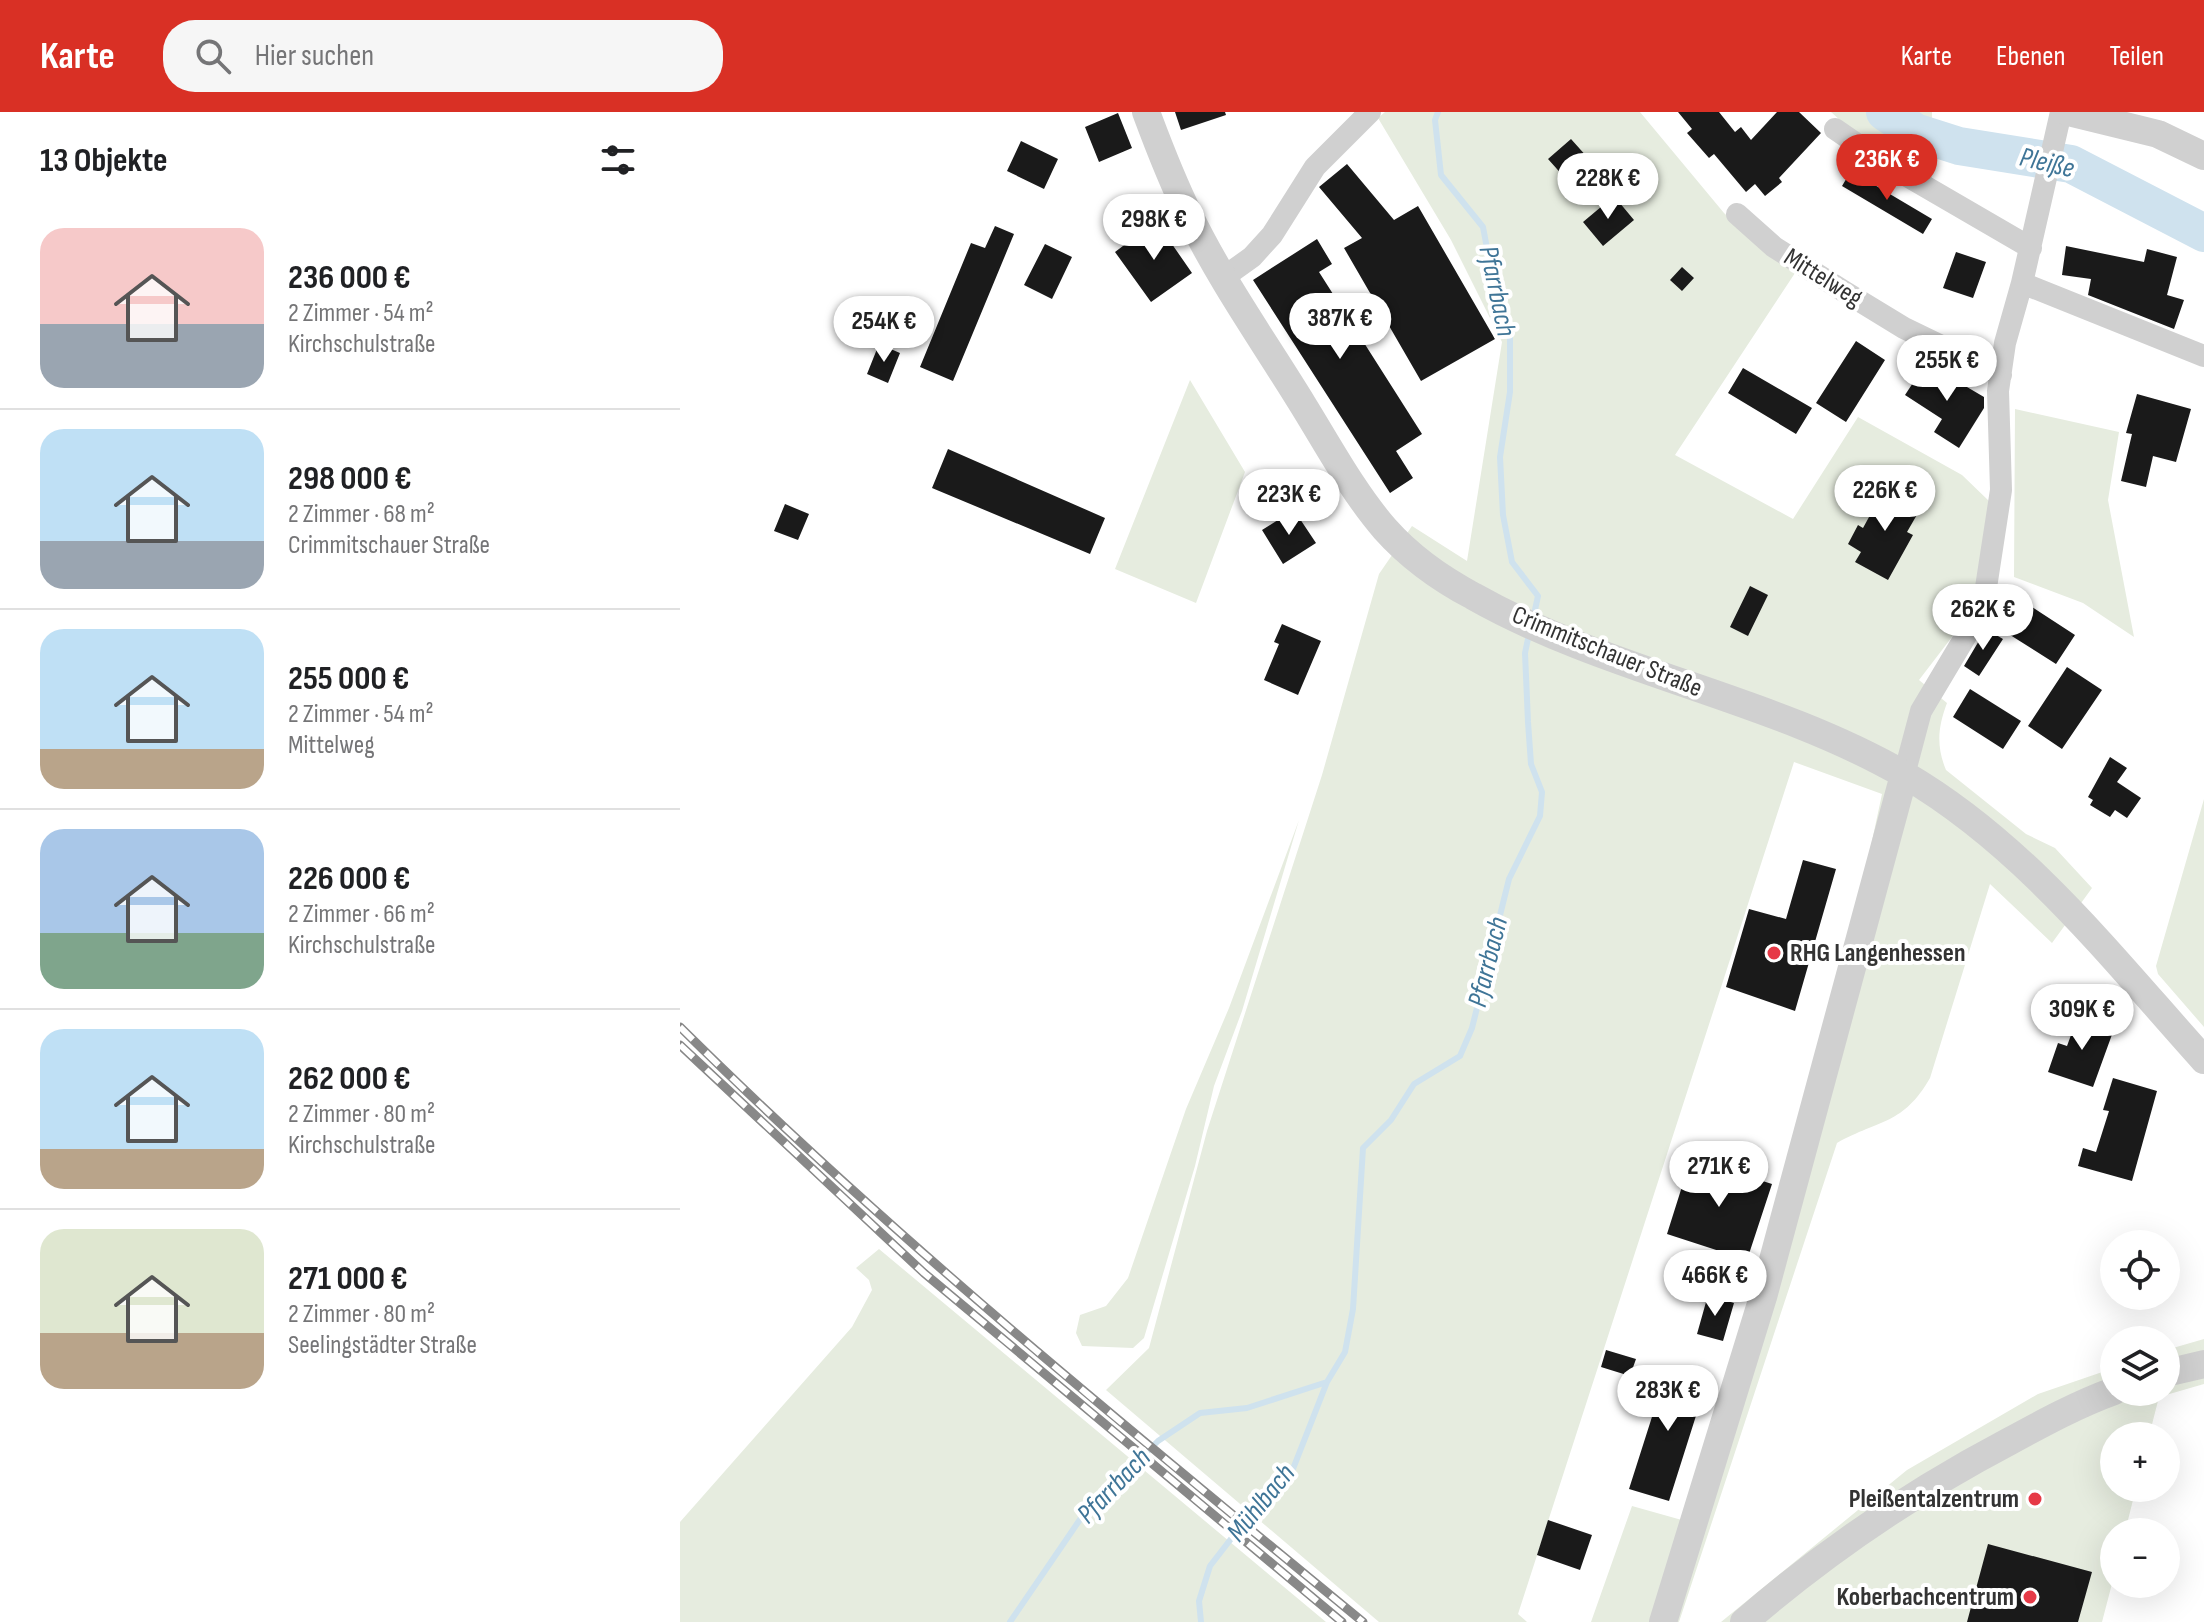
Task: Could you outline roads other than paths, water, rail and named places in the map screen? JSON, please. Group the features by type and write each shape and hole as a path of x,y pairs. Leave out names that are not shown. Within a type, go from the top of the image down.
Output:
{"street":[{"name":"Crimmitschauer Straße","path":"1146,112 1190,217 1224,277 1365,504 1387,532 1435,573 1516,617 1799,727 1904,775 1986,830 2024,863 2204,1060"},
{"path":"1224,277 1252,257 1272,235 1315,167 1370,112"},
{"path":"1663,1622 1763,1297 1921,711 1983,607 2001,490 1998,416 2001,375 2010,321 2031,248 2053,136 2061,112"},
{"path":"2068,112 2158,134 2204,156"},
{"path":"1835,129 1883,162 2031,248"},
{"name":"Mittelweg","path":"1737,214 1774,247 1904,328 2001,375"},
{"path":"2022,283 2204,356"},
{"path":"2180,1370 2204,1364"},
{"path":"1744,1622 1837,1547 1909,1497 2035,1427 2100,1397"}],"waterway":[{"name":"Pfarrbach","path":"1438,112 1435,120 1441,175 1483,227 1492,275 1510,334 1510,392 1500,457 1503,515 1512,562 1538,596 1533,619"},
{"name":"Pleiße","path":"1885,112 1915,132 1959,146 2071,164 2204,233"},
{"name":"Pfarrbach","path":"1010,1622 1081,1518 1158,1441 1200,1413 1247,1408 1327,1382 1345,1352 1353,1309 1363,1148 1391,1120 1414,1084 1460,1056 1472,1028 1509,879 1540,816 1542,792 1531,764 1528,722 1525,653 1529,634"},
{"name":"Mühlbach","path":"1201,1622 1199,1601 1210,1566 1258,1504 1291,1474 1327,1382"}],"railway":[{"path":"680,1027 929,1258 1101,1406 1363,1622"},
{"path":"680,1045 924,1273 1342,1622"}],"place":[{"name":"RHG Langenhessen","path":"1774,953"},
{"name":"Pleißentalzentrum","path":"2035,1499"},
{"name":"Koberbachcentrum","path":"2030,1597"}]}
